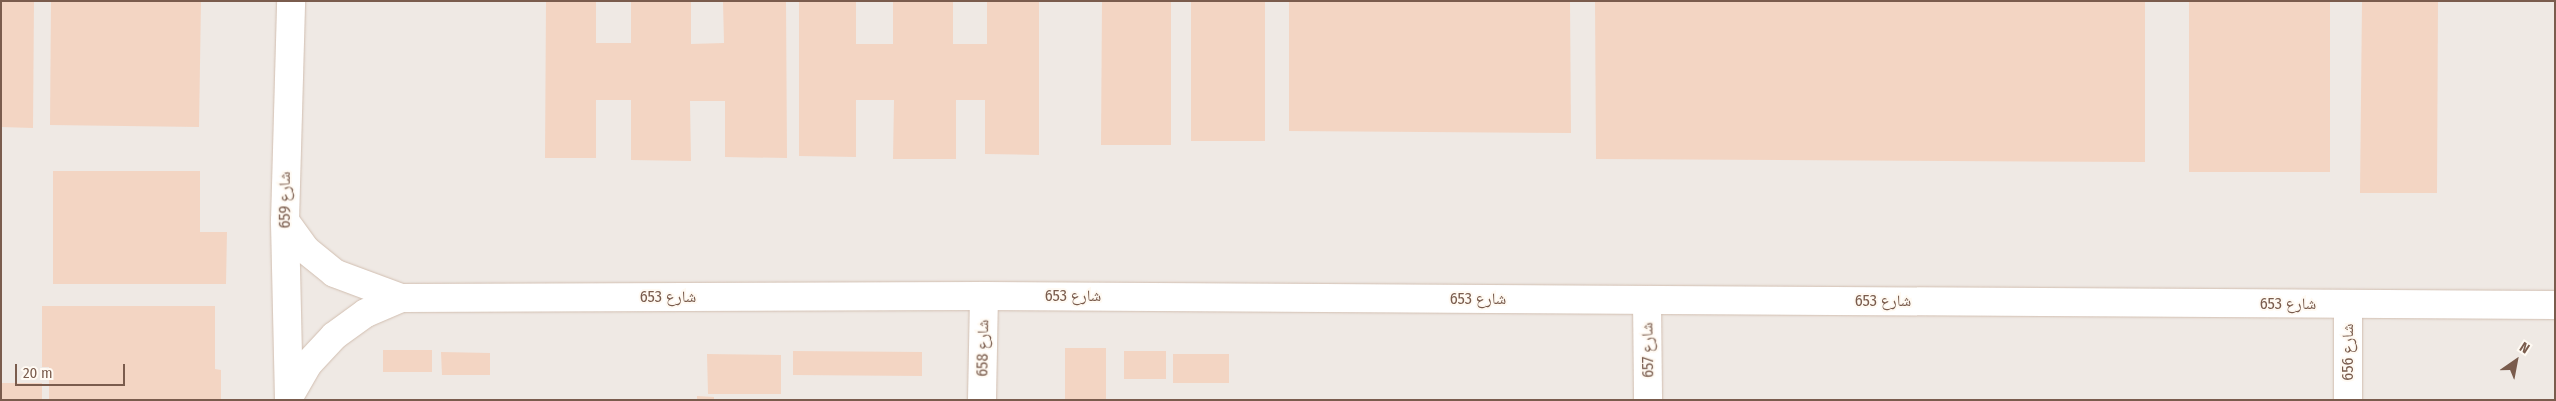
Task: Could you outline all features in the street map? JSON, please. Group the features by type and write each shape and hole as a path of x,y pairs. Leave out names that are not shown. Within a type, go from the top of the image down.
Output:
{"street":[{"name":"شارع 659","path":"288,398 285,221 291,1"},
{"name":"شارع 653","path":"285,221 306,250 334,273 401,298 984,296 2555,305"},
{"name":"شارع 658","path":"982,400 984,296"},
{"name":"شارع 653","path":"288,398 308,364 334,336 366,313 401,298"},
{"name":"شارع 657","path":"1647,300 1648,400"},
{"name":"شارع 656","path":"2348,304 2348,400"}],"shaded area":[{"path":"1,1 2555,1 2555,400 1,400"}],"building":[{"path":"1,1 34,1 33,128 1,127"},
{"path":"51,1 201,1 199,127 50,125"},
{"path":"546,1 596,1 596,43 631,43 631,1 691,1 691,44 724,43 723,1 786,1 787,158 725,157 725,101 690,101 691,161 631,160 631,100 596,100 596,158 545,158"},
{"path":"799,1 856,1 856,44 893,44 893,1 953,1 953,44 987,44 987,1 1039,1 1039,155 985,154 985,100 956,100 956,159 893,159 894,100 856,100 856,157 799,156"},
{"path":"1102,1 1171,1 1171,145 1101,145"},
{"path":"1191,1 1265,1 1265,141 1191,141"},
{"path":"1289,1 1570,1 1571,133 1289,131"},
{"path":"1595,1 2145,1 2145,162 1596,159"},
{"path":"2189,1 2330,1 2330,172 2189,172"},
{"path":"2362,1 2438,1 2437,193 2360,193"},
{"path":"53,171 200,171 200,232 227,232 226,284 53,284"},
{"path":"42,306 215,306 215,369 221,370 221,400 49,400 49,367 42,367"},
{"path":"1065,348 1106,348 1106,400 1065,400"},
{"path":"383,350 432,350 432,372 383,372"},
{"path":"793,351 922,352 922,376 793,375"},
{"path":"1124,351 1166,351 1166,379 1124,379"},
{"path":"441,352 490,353 490,375 442,375"},
{"path":"707,354 781,355 781,394 708,394"},
{"path":"1173,354 1229,354 1229,383 1173,383"},
{"path":"1,383 42,383 42,400 1,400"},
{"path":"697,396 714,397 714,400 697,400"}]}
